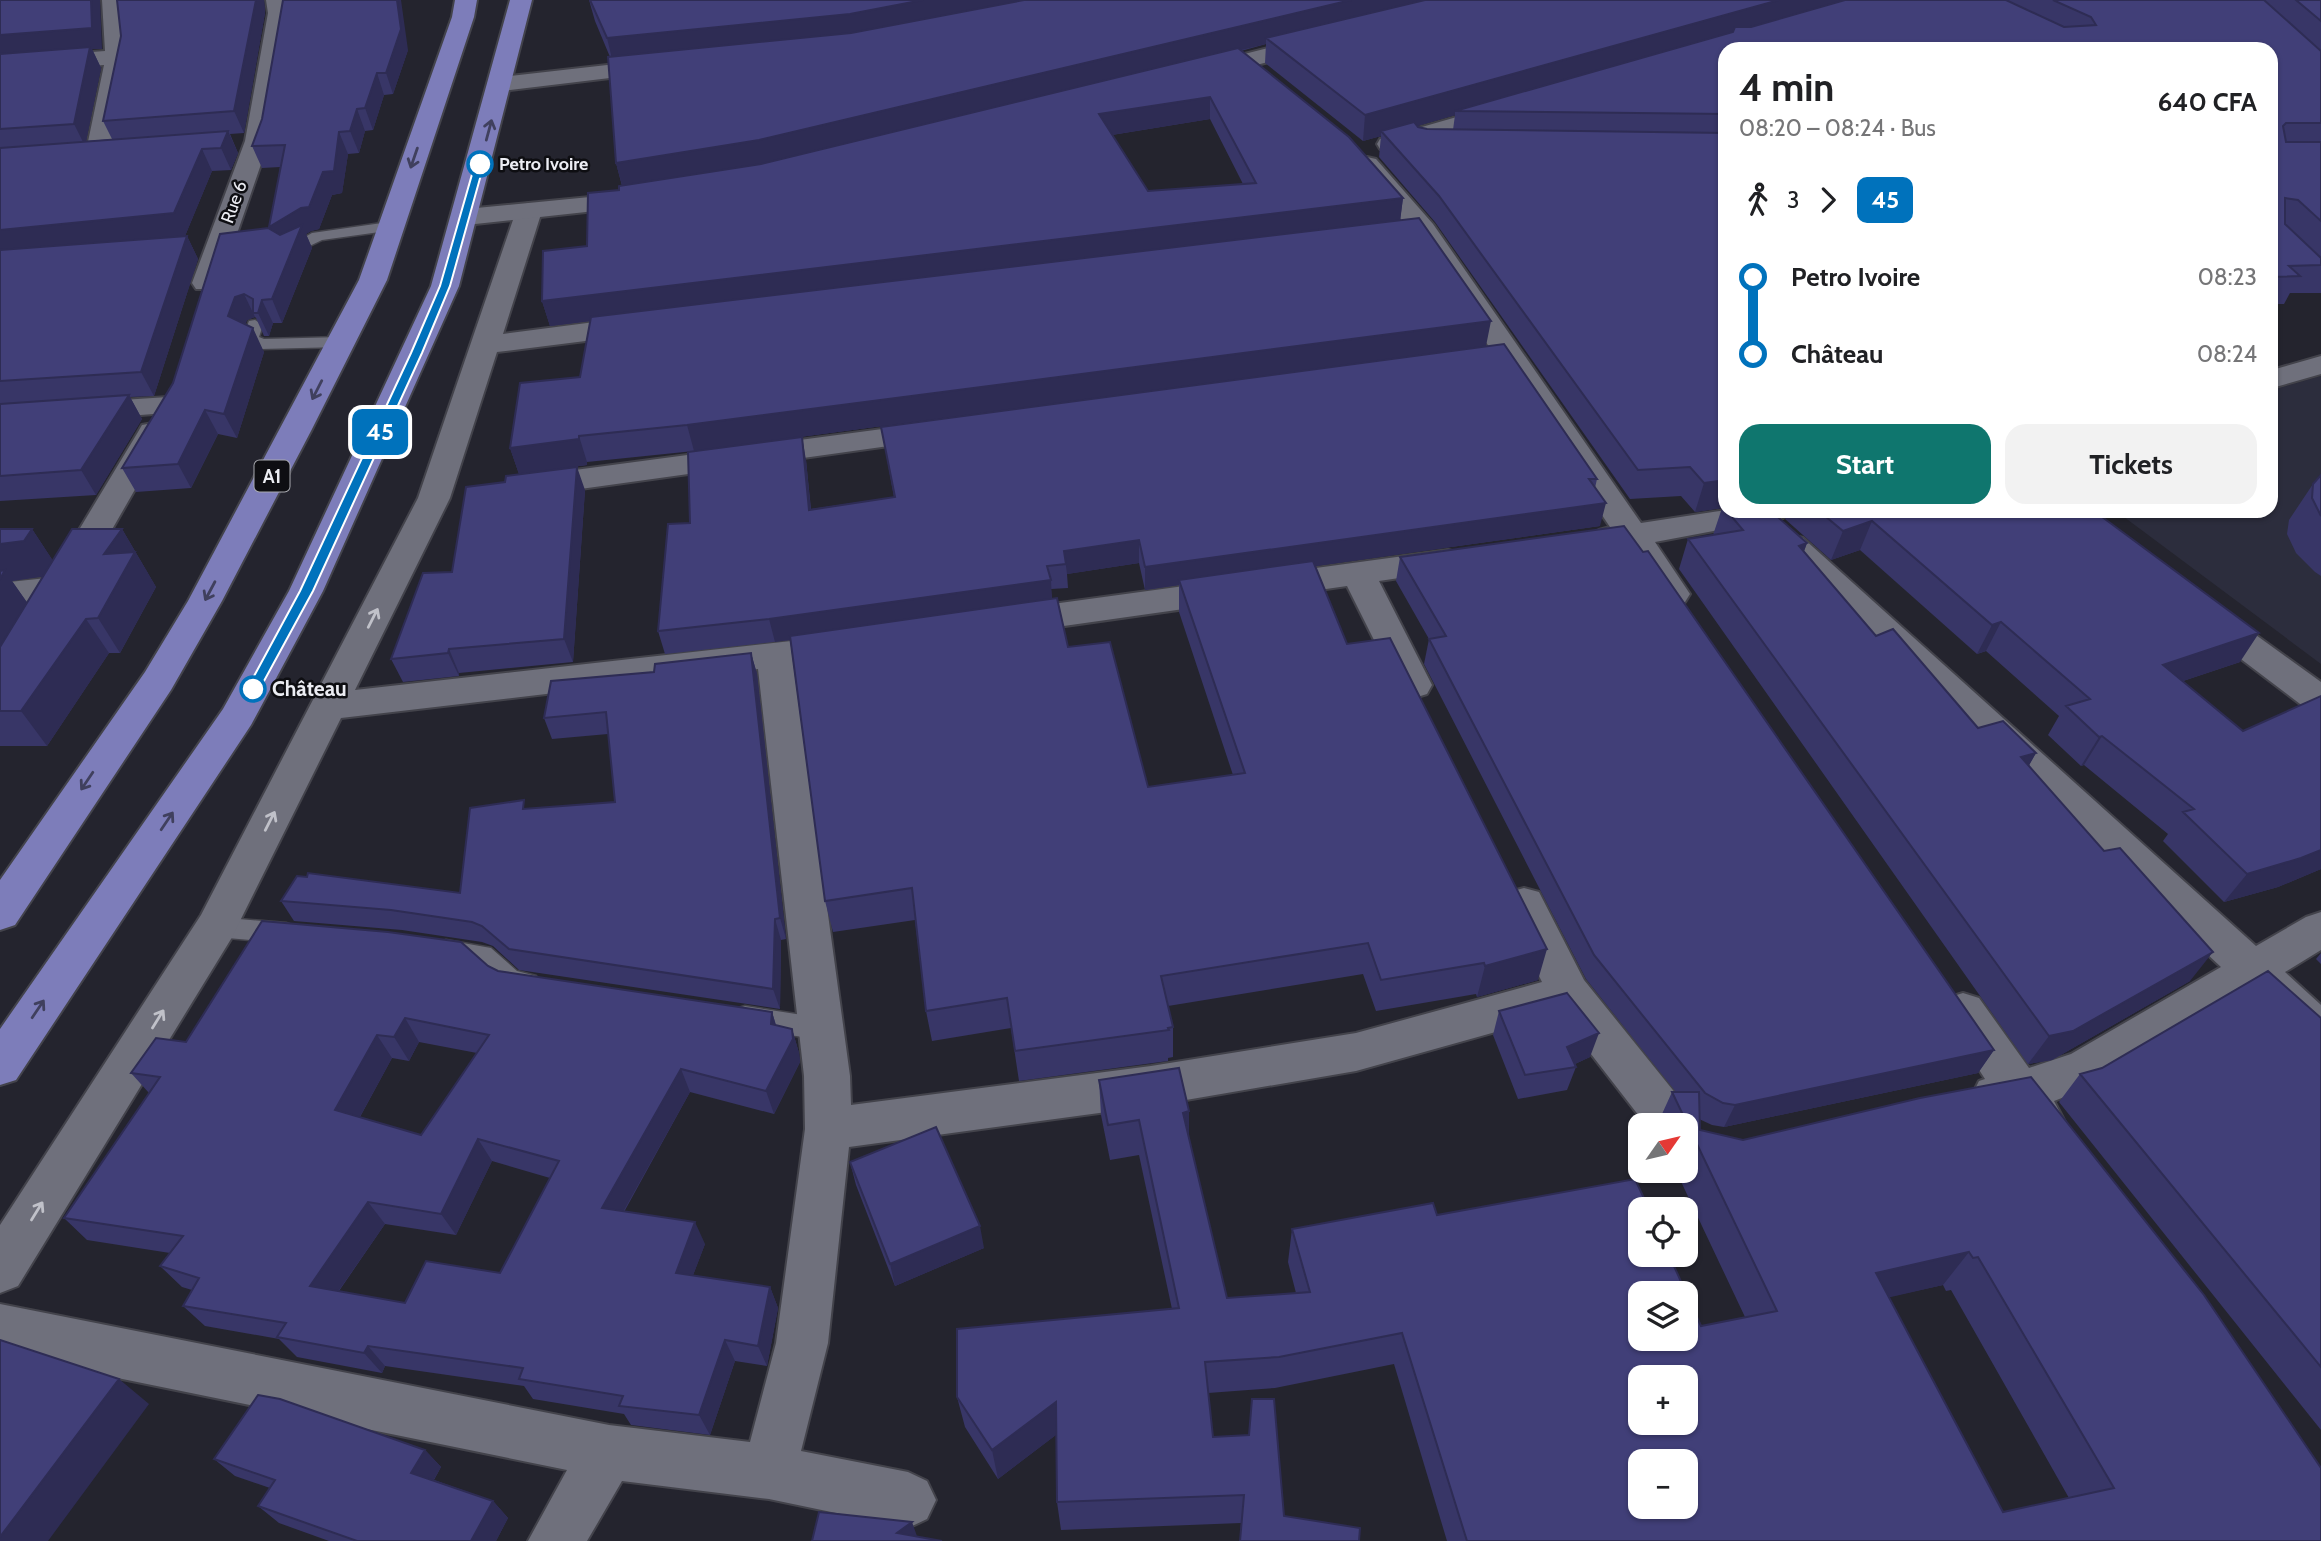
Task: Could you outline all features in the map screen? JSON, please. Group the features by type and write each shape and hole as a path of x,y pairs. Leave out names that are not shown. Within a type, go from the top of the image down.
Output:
{"main road":[{"name":"A1","path":"0,913 158,681 205,601 373,280 463,17 466,0"},
{"path":"0,1066 244,705 306,591 445,286 466,217 521,0"}],"street":[{"path":"97,156 117,57 113,0"},
{"name":"Rue 6","path":"199,306 205,245 244,142 279,13 277,0"},
{"path":"1179,78 1255,70 1339,38"},
{"path":"0,66 117,57"},
{"path":"501,85 678,64"},
{"path":"1387,145 1520,106"},
{"path":"1468,146 1387,145 1353,149 1424,230 1497,356 1632,535 1695,625"},
{"path":"69,157 124,153"},
{"path":"466,217 659,198"},
{"path":"0,1269 216,927 329,706 448,497 483,345 530,211"},
{"path":"1396,233 1424,230"},
{"path":"483,345 663,323"},
{"path":"2278,377 2321,365"},
{"path":"0,417 172,393 40,622"},
{"path":"503,489 959,428"},
{"path":"1581,542 1734,518"},
{"path":"1769,518 2321,1032"},
{"path":"981,626 1359,575 1478,556"},
{"path":"1359,575 1433,722"},
{"path":"0,594 61,588"},
{"path":"2188,602 2321,701"},
{"path":"329,706 775,657 871,643"},
{"path":"769,1472 802,1343 828,1129 827,1076 822,1029 775,657"},
{"path":"1507,870 1569,993 1667,1113"},
{"path":"1951,1102 2018,1091 2062,1080 2088,1068 2321,929"},
{"path":"1939,977 2018,1091 2069,1156"},
{"path":"828,1129 1151,1086 1356,1052 1569,993"},
{"path":"0,1329 609,1452 769,1472 908,1500"},
{"path":"556,1541 609,1452"}],"lane":[{"path":"289,251 318,236 389,227"},
{"path":"255,325 250,339 261,344 341,342"},
{"path":"216,927 309,935"},
{"path":"428,947 482,955 511,981 552,987"},
{"path":"727,1014 822,1029"}],"shaded area":[{"path":"2321,376 2321,664 2125,518 2278,518 2278,388"}],"building":[{"path":"0,0 91,0 92,28 0,35"},
{"path":"117,0 256,0 234,111 103,121 121,36"},
{"path":"283,0 397,0 401,29 386,73 377,73 365,108 357,109 350,131 339,132 334,171 323,172 309,207 301,208 269,227 285,145 252,146 262,119"},
{"path":"590,0 923,0 850,14 607,38"},
{"path":"1024,0 1351,0 759,140 616,163 608,57 851,33"},
{"path":"1425,0 1779,0 1365,115 1266,38"},
{"path":"1845,0 2006,0 2064,27 2096,25 2091,17 2053,0 2264,0 2321,51 2321,123 2286,123 2283,126 2286,142 2321,142 2321,221 2298,200 2285,198 2285,224 2321,258 2321,265 2289,266 2300,276 2278,277 2278,42 1718,42 1718,114 1455,111 1733,32 1735,27 1751,27"},
{"path":"2296,0 2321,0 2321,21"},
{"path":"90,47 74,124 0,129 0,54"},
{"path":"1238,48 1349,137 1403,198 542,301 543,251 587,246 588,193 619,190 619,186 761,164","holes":["1210,97 1256,183 1148,191 1099,114"]},
{"path":"1414,122 1418,127 1427,129 1718,133 1718,481 1704,483 1690,467 1638,470 1439,196 1381,131"},
{"path":"228,131 221,148 202,149 174,213 0,230 0,148"},
{"path":"1419,218 1491,321 687,425 579,436 579,439 510,448 520,383 580,377 591,317"},
{"path":"302,225 272,299 262,300 258,313 253,313 253,299 244,294 235,297 228,316 253,328 224,414 205,410 178,464 122,468 173,383 220,234 268,228 280,235"},
{"path":"187,236 141,372 0,381 0,250"},
{"path":"1504,344 1597,479 1589,479 1606,503 1145,567 1139,540 1064,551 1066,564 1047,566 1051,580 769,619 658,631 668,524 690,523 688,452 802,437 809,510 895,497 881,427"},
{"path":"129,395 81,470 0,476 0,404"},
{"path":"577,467 564,639 449,649 448,653 391,659 423,573 452,572 466,487 505,482 506,476"},
{"path":"2321,475 2321,516 2312,498 2313,484"},
{"path":"1733,518 1779,518 1807,543 1799,546 1876,636 1893,629 1978,728 2003,721 2036,753 2021,757 2104,851 2120,848 2213,952 2073,1031 2049,1036 1688,539 1743,530"},
{"path":"1827,518 2103,518 2259,633 2163,665 2243,731 2321,696 2321,850 2247,874 2183,812 2194,809 2102,736 2099,737 2066,706 2090,699 2001,622 1992,625 1872,521 1843,531"},
{"path":"1624,526 1643,552 1648,551 1994,1050 1735,1105 1723,1103 1705,1093 1594,955 1429,639 1446,636 1400,557"},
{"path":"0,529 32,529 24,541 0,544"},
{"path":"72,529 122,529 104,554 135,552 98,618 86,619 21,711 0,711 0,647"},
{"path":"1313,561 1347,644 1390,638 1547,949 1485,966 1484,963 1381,980 1368,943 1161,976 1173,1027 1168,1028 1169,1030 1015,1051 1007,998 926,1011 912,888 825,901 790,636 1057,598 1068,647 1110,642 1148,787 1245,773 1179,580"},
{"path":"751,653 780,918 775,919 773,989 509,949 482,926 472,922 391,910 281,901 297,876 307,877 308,873 460,893 470,808 524,800 523,809 615,802 606,712 544,718 551,681 654,672 655,664"},
{"path":"262,921 388,932 461,942 488,966 498,971 772,1012 771,1024 792,1029 793,1039 766,1091 681,1069 602,1208 695,1222 676,1273 770,1287 758,1346 725,1340 699,1415 619,1406 623,1396 519,1379 523,1368 368,1346 364,1353 277,1337 286,1323 183,1306 199,1278 160,1266 183,1236 64,1218 160,1077 131,1073 156,1038 186,1042","holes":["405,1018 489,1035 421,1135 335,1110 377,1035 394,1037","478,1139 559,1161 500,1273 426,1261 405,1303 310,1286 368,1202 441,1214"]},
{"path":"2268,971 2321,1018 2321,1367 2080,1074 2102,1068"},
{"path":"1567,993 1599,1033 1567,1047 1576,1067 1525,1075 1499,1011"},
{"path":"1179,1068 1189,1111 1183,1113 1227,1298 1310,1292 1292,1229 1433,1203 1437,1215 1628,1180 1628,1183 1637,1183 1643,1197 1628,1197 1628,1267 1674,1267 1681,1281 1628,1281 1628,1351 1698,1351 1698,1319 1701,1326 1777,1311 1698,1146 1698,1113 1682,1113 1672,1092 1699,1092 1700,1130 1743,1140 1920,1098 2031,1077 2204,1295 2321,1468 2321,1541 1467,1541 1402,1333 1279,1357 1205,1362 1213,1437 1249,1435 1252,1399 1274,1399 1284,1516 1360,1528 1359,1541 1240,1541 1244,1495 1057,1502 1056,1402 992,1450 957,1397 957,1329 1179,1308 1139,1120 1108,1125 1099,1080","holes":["1969,1252 1973,1258 1978,1257 2114,1488 2003,1512 1876,1273"]},
{"path":"936,1127 980,1226 890,1264 850,1162"},
{"path":"0,1340 119,1379 0,1537"},
{"path":"258,1395 280,1399 425,1450 411,1473 493,1501 471,1541 357,1541 258,1506 275,1480 214,1459"},
{"path":"819,1512 912,1522 897,1533 942,1541 812,1541"}],"bus line":[{"name":"45","path":"253,689 306,591 345,510 445,286 480,164"}],"place":[{"name":"Petro Ivoire","path":"480,164"},
{"name":"Château","path":"253,689"}]}
